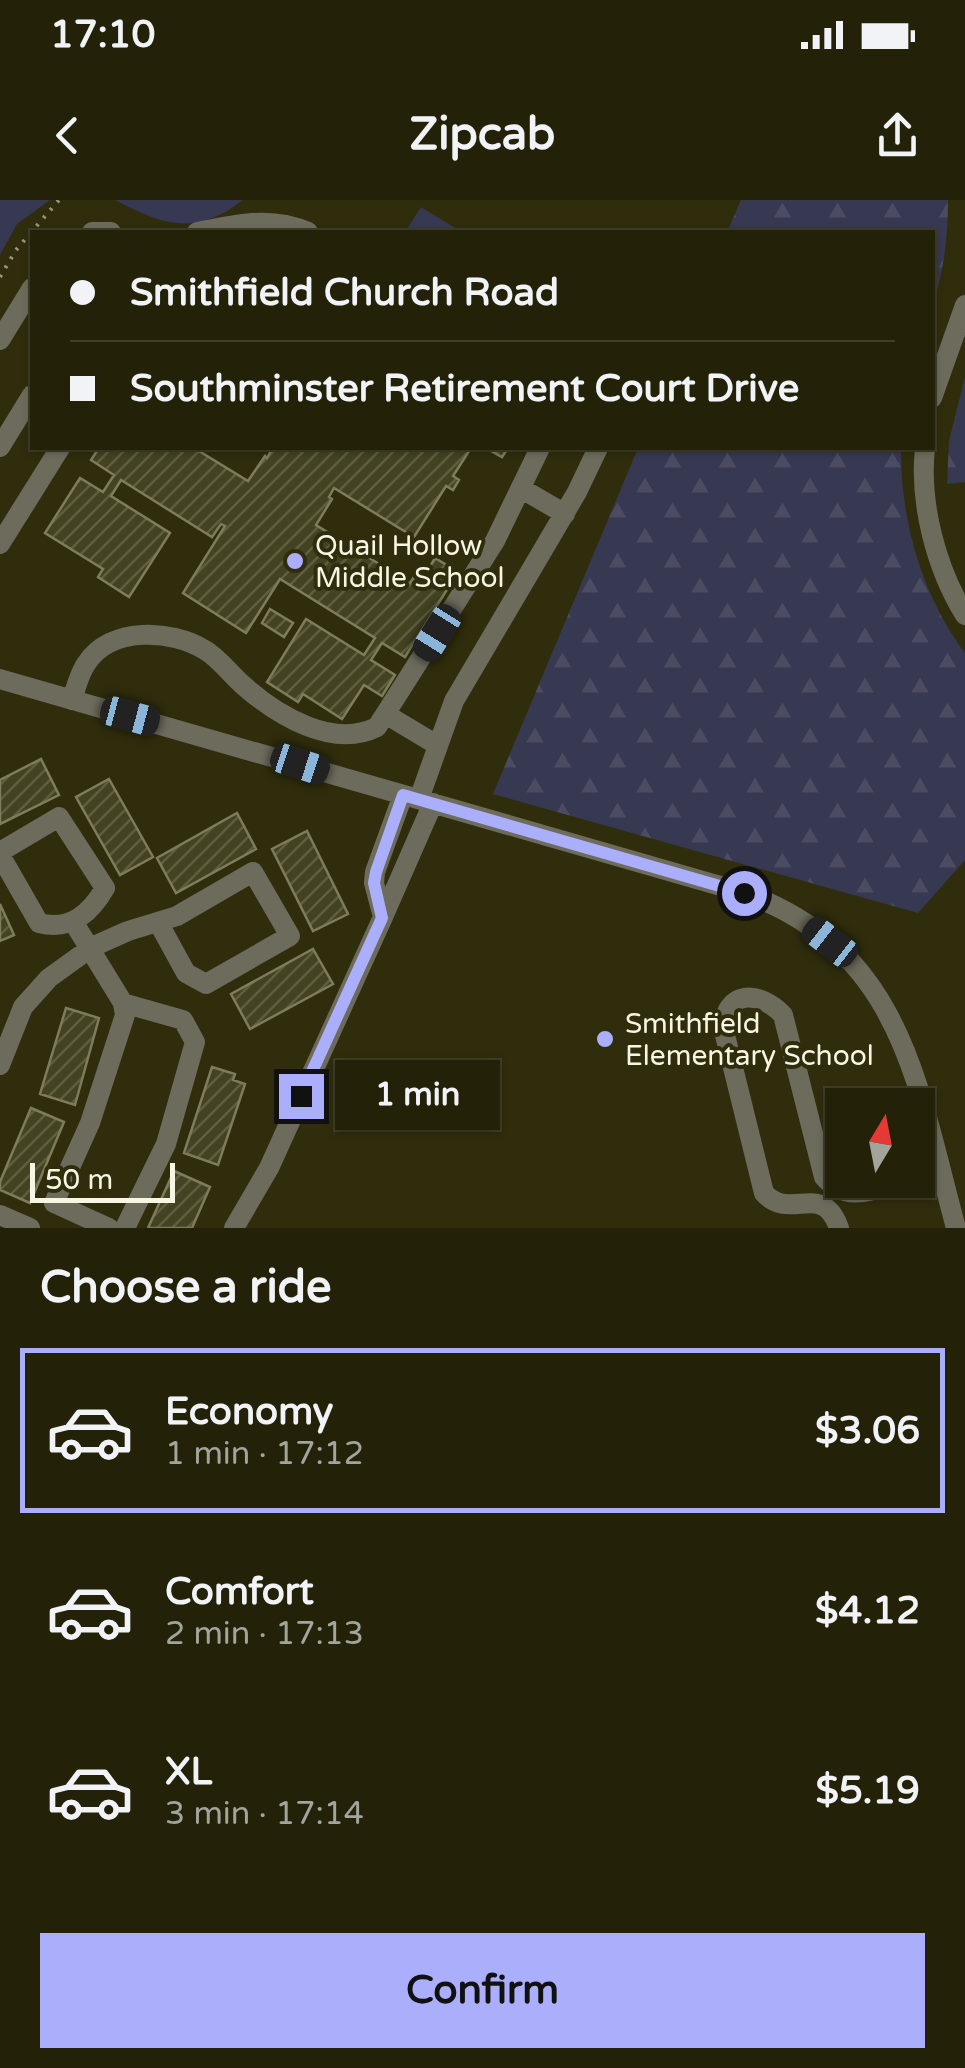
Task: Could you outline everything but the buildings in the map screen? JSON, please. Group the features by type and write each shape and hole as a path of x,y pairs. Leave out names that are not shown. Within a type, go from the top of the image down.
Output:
{"street":[{"path":"207,230 258,221 302,230"},
{"path":"0,340 30,291"},
{"path":"935,390 965,305"},
{"path":"0,447 30,398"},
{"path":"0,544 59,450"},
{"path":"72,700 84,666 99,649 120,639 158,634 208,651 261,699 312,728 338,735 358,734 377,727 501,531 539,450"},
{"path":"234,1228 269,1168 382,918 418,799 454,701 564,514 597,450"},
{"path":"925,450 925,485 935,545 948,584 965,616"},
{"path":"522,489 564,514"},
{"path":"0,679 744,893 800,918 850,960 884,1003 910,1062 956,1228"},
{"path":"386,715 437,744"},
{"path":"382,918 374,883 376,872 418,799"},
{"path":"59,817 105,888 96,904 74,923 39,923 0,854 59,817"},
{"path":"2,1056 22,1007 34,992 92,947 128,930 177,916 254,872 290,936 206,984 186,973 158,922"},
{"path":"74,923 123,1002 125,1015 90,1123 54,1204 109,1228"},
{"path":"825,1178 783,1015 771,1002 759,997 730,1005 724,1031 764,1192 772,1202 782,1205 823,1205 831,1210 838,1228"},
{"path":"123,1002 182,1020 195,1042 166,1144 125,1228"},
{"path":"935,1172 940,1171"},
{"path":"0,1214 30,1228"}],"path":[{"path":"34,230 60,200"},
{"path":"0,276 30,234"}],"green space":[{"path":"0,200 50,200 17,224 0,255"},
{"path":"115,200 243,200 210,219 180,223 149,216"},
{"path":"741,200 948,200 945,253 935,297 935,230 728,230"},
{"path":"421,207 459,230 406,230"},
{"path":"965,377 965,482 947,484 949,441"},
{"path":"637,450 901,450 905,502 916,556 937,607 965,653 965,860 918,913 493,794"}],"place":[{"name":"Quail Hollow Middle School","path":"295,561"},
{"name":"Smithfield Elementary School","path":"605,1039"}],"route":[{"path":"301,1096 382,918 374,883 403,795 744,893"}]}
